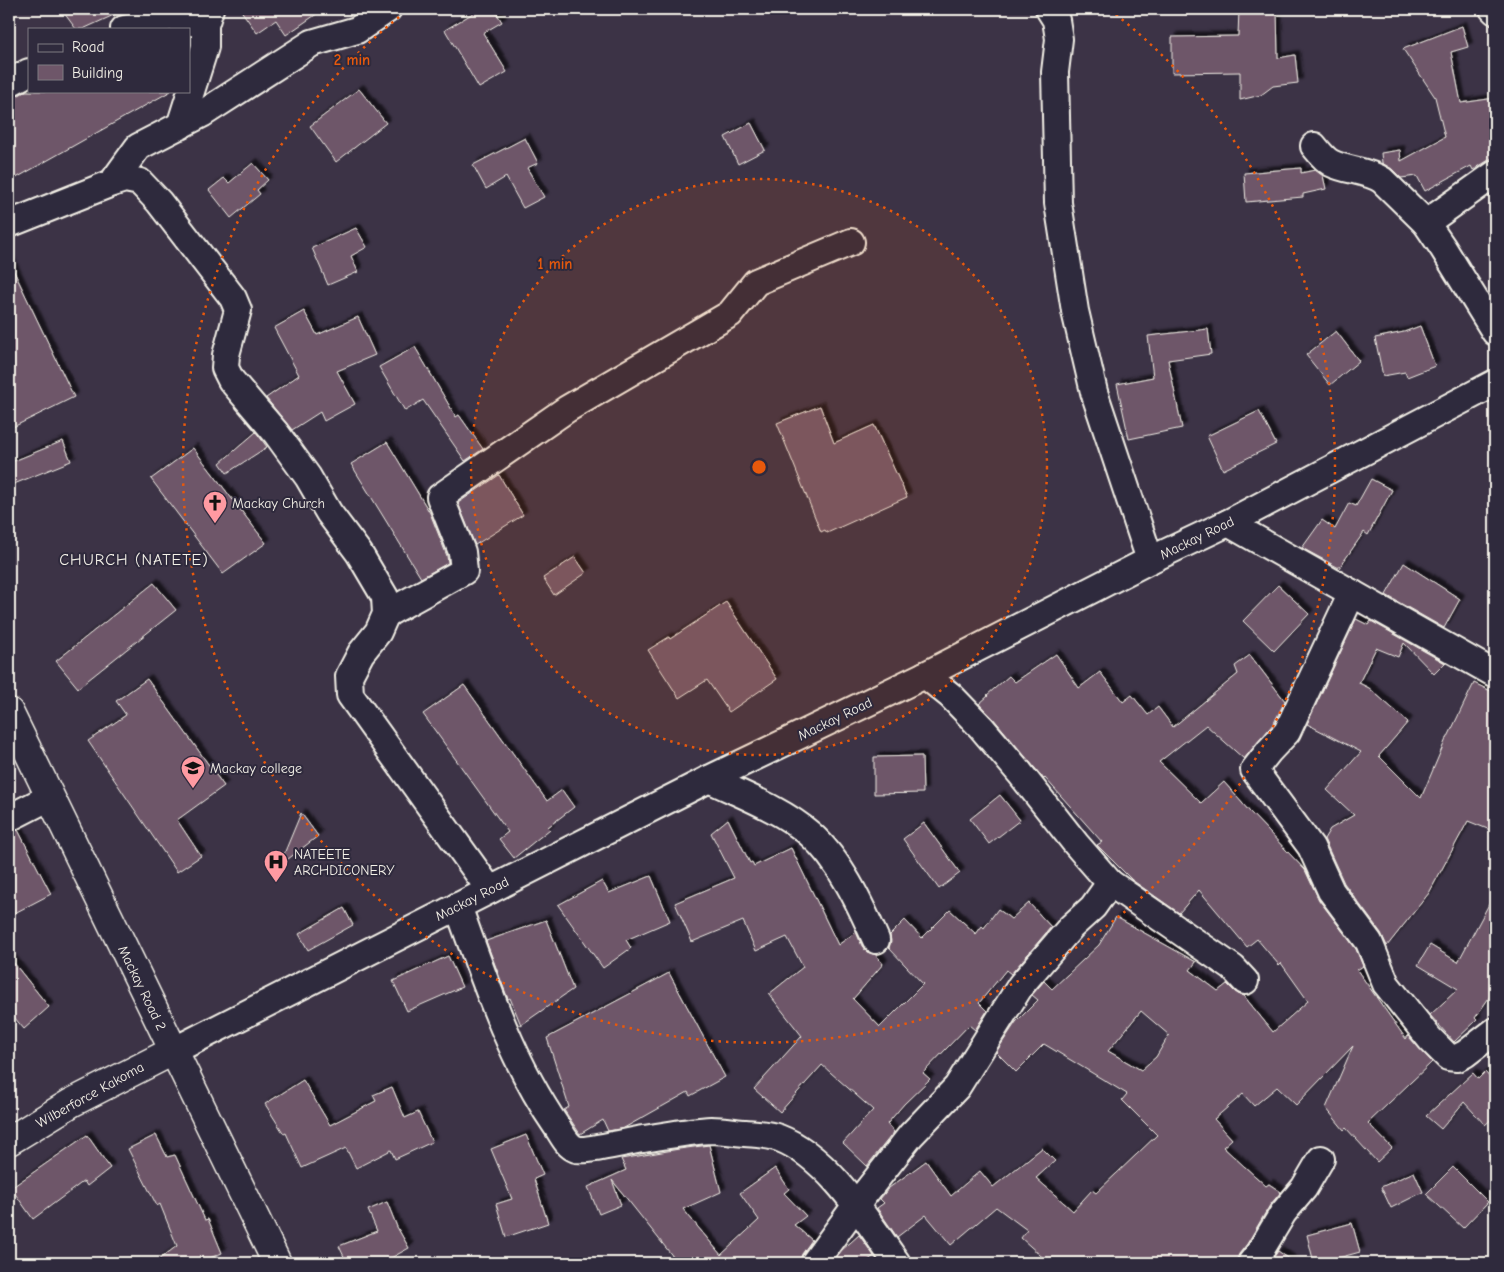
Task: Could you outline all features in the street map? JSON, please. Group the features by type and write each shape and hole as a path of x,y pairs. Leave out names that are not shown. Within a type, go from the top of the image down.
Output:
{"street":[{"path":"112,183 138,147 202,114 312,43 357,30 388,9"},
{"path":"1049,9 1056,20 1059,39 1055,72 1058,203 1075,311 1094,392 1150,560"},
{"path":"128,28 171,17 208,17 204,46 180,126"},
{"path":"9,83 28,73"},
{"path":"1314,146 1330,162 1374,175 1382,180 1426,223 1495,332"},
{"path":"1426,223 1495,174"},
{"path":"9,224 112,183 125,179 140,182 159,202 233,298 238,310 226,355 225,368 231,380 276,433 308,477 329,513 358,553 385,596 386,614 378,632 361,653 349,676 350,695 490,890"},
{"path":"386,614 464,571 462,552 440,497 567,409 730,314 756,282 851,242"},
{"name":"Mackay Road","path":"173,1051 709,779 925,675 1150,560 1228,523 1495,383"},
{"path":"1228,523 1495,674"},
{"path":"1352,593 1287,732 1254,770 1311,847 1331,891 1369,942 1386,984 1430,1039 1448,1057 1457,1058 1495,1032"},
{"path":"925,675 951,696 981,727 1110,883 1233,968 1245,981"},
{"name":"Mackay Road 2","path":"12,729 50,797 277,1263"},
{"path":"709,779 795,823 816,840 822,846 860,904 876,940"},
{"path":"9,818 50,797"},
{"path":"814,1263 856,1205 911,1136 957,1087 1020,985 1072,926 1093,907 1110,883"},
{"path":"458,906 489,995 512,1045 542,1105 570,1145 577,1150 585,1150 632,1141 711,1130 778,1138 797,1148 815,1161 836,1181 856,1205 897,1263"},
{"name":"Wilberforce Kakoma","path":"9,1141 71,1103 173,1051"},
{"path":"1251,1263 1259,1254 1283,1213 1304,1188 1321,1159"}],"building":[{"path":"61,9 127,9 85,28 75,28"},
{"path":"240,9 324,9 286,35 276,20 257,33"},
{"path":"480,9 494,9 502,22 483,33 507,72 479,88 445,30"},
{"path":"1239,9 1277,9 1278,58 1295,55 1298,83 1273,86 1261,95 1240,100 1240,72 1172,73 1172,37 1238,36"},
{"path":"1462,26 1468,47 1451,52 1461,103 1495,98 1495,156 1473,170 1471,166 1425,191 1417,176 1401,178 1382,163 1381,153 1400,150 1401,161 1445,137 1435,97 1403,49"},
{"path":"359,89 386,123 336,162 310,126"},
{"path":"26,91 169,92 9,182 9,101"},
{"path":"751,123 765,150 738,164 725,137"},
{"path":"525,138 538,163 527,168 544,197 523,208 506,177 486,189 473,165"},
{"path":"253,163 268,180 257,190 260,194 231,218 209,190 224,178 229,183"},
{"path":"1301,168 1301,173 1315,170 1323,176 1326,189 1303,194 1303,197 1246,202 1244,173"},
{"path":"356,228 367,247 351,256 358,272 328,285 312,248"},
{"path":"9,261 74,397 9,429"},
{"path":"304,311 317,335 358,317 375,355 337,371 355,404 324,421 320,412 292,430 266,398 299,375 274,328"},
{"path":"1420,326 1435,366 1407,377 1405,372 1383,376 1375,338 1404,332"},
{"path":"1208,329 1211,354 1168,360 1182,428 1129,439 1117,384 1153,377 1148,336"},
{"path":"1336,331 1359,361 1330,385 1306,355"},
{"path":"415,347 456,417 459,415 483,449 465,461 423,400 405,411 379,367"},
{"path":"820,406 834,443 874,425 907,497 827,533 825,530 821,532 777,423"},
{"path":"1259,411 1276,444 1223,470 1207,436"},
{"path":"256,432 267,447 227,473 220,463"},
{"path":"63,441 71,461 9,486 9,463"},
{"path":"387,442 430,513 447,556 448,563 421,578 351,464"},
{"path":"193,448 266,543 223,574 151,479"},
{"path":"499,475 523,515 475,545 458,503"},
{"path":"1371,479 1392,490 1368,535 1364,532 1339,568 1302,548 1322,520 1335,529 1349,503 1356,506"},
{"path":"575,557 586,573 554,595 543,578"},
{"path":"1404,563 1460,599 1444,628 1386,595"},
{"path":"154,583 176,610 78,688 56,661"},
{"path":"1278,585 1309,614 1274,651 1243,621"},
{"path":"726,602 777,679 729,712 707,680 679,698 648,650 669,637 670,639"},
{"path":"1356,619 1368,625 1371,621 1445,663 1434,674 1404,643 1398,657 1376,648 1359,683 1369,688 1408,722 1379,756 1421,798 1446,739 1474,683 1495,693 1495,832 1468,821 1429,893 1387,946 1381,933 1344,883 1324,839 1330,829 1354,815 1327,790 1361,752 1307,724"},
{"path":"1056,654 1079,688 1100,672 1123,702 1132,695 1148,715 1158,707 1173,727 1238,674 1235,666 1250,655 1285,701 1274,723 1244,759 1206,725 1159,762 1201,803 1224,782 1305,870 1319,900 1356,949 1363,966 1357,970 1406,1039 1408,1036 1432,1062 1368,1123 1392,1148 1377,1162 1346,1128 1344,1130 1326,1108 1353,1046 1296,1105 1277,1087 1254,1106 1243,1094 1214,1119 1232,1139 1223,1147 1266,1186 1269,1184 1281,1192 1270,1205 1239,1254 1236,1263 1049,1263 1021,1238 1027,1230 996,1207 951,1245 926,1215 897,1237 877,1208 884,1203 880,1199 889,1188 926,1161 951,1196 980,1171 993,1187 1042,1148 1055,1161 1036,1178 1073,1211 1092,1190 1096,1193 1157,1135 1122,1100 1127,1094 1044,1044 1016,1072 996,1052 1016,1022 1038,1000 1032,995 1044,981 1052,989 1099,945 1116,917 1196,962 1190,970 1218,991 1227,984 1234,991 1244,996 1273,1032 1308,1001 1281,963 1279,965 1257,939 1247,947 1199,890 1179,913 1132,880 1097,845 1102,842 979,704 1009,676 1015,682","holes":["1141,1011 1169,1035 1156,1057 1141,1070 1108,1051"]},
{"path":"147,679 224,786 177,820 201,856 177,872 88,741 126,715 116,701"},
{"path":"464,685 547,801 562,790 574,807 548,827 550,829 514,858 499,839 508,832 423,714"},
{"path":"922,756 923,793 874,794 874,757"},
{"path":"1000,795 1020,820 989,844 970,819"},
{"path":"301,813 318,836 279,866"},
{"path":"728,819 750,863 752,862 754,866 791,848 838,945 856,932 867,952 876,955 883,964 853,999 880,1027 923,984 889,948 890,935 905,920 922,938 950,910 976,934 982,926 984,928 998,909 1011,919 1029,903 1051,927 1011,974 1006,970 979,1003 987,1011 975,1030 969,1025 923,1073 930,1079 904,1104 887,1124 894,1132 867,1166 843,1143 873,1110 822,1065 780,1112 754,1089 802,1036 769,994 803,967 787,937 756,951 743,921 692,942 675,903 734,878 711,833"},
{"path":"924,823 960,873 939,889 903,839"},
{"path":"18,830 51,894 9,916 9,833"},
{"path":"651,876 670,921 626,940 631,948 603,968 558,905 602,881 609,893"},
{"path":"1495,893 1495,989 1475,1018 1477,1020 1454,1042 1430,1015 1458,989 1418,965 1430,945 1458,962"},
{"path":"344,908 353,925 308,950 299,934"},
{"path":"546,920 573,989 521,1025 510,998 508,999 486,941"},
{"path":"448,956 462,987 407,1011 393,981"},
{"path":"9,957 49,1007 24,1029 9,1011"},
{"path":"669,973 725,1077 690,1096 688,1092 624,1128 608,1131 603,1120 580,1134 564,1110 569,1107 547,1038"},
{"path":"1485,1072 1495,1083 1495,1116 1485,1125 1464,1102 1441,1129 1426,1116 1473,1073 1478,1079"},
{"path":"303,1080 330,1125 376,1101 373,1095 392,1087 405,1118 418,1112 432,1142 395,1159 391,1150 356,1168 346,1148 302,1168 286,1133 284,1134 265,1104"},
{"path":"87,1135 110,1168 87,1186 84,1181 33,1219 11,1188"},
{"path":"156,1135 167,1157 175,1155 205,1220 208,1219 222,1253 198,1263 154,1263 177,1246 160,1204 157,1206 128,1149"},
{"path":"526,1135 543,1175 534,1179 548,1223 506,1237 496,1204 512,1199 491,1149"},
{"path":"709,1145 721,1192 683,1209 721,1255 759,1220 740,1193 775,1168 789,1189 784,1193 806,1216 794,1225 812,1240 802,1254 799,1263 678,1263 612,1180 621,1205 599,1214 588,1187 626,1170 621,1159"},
{"path":"1453,1167 1488,1202 1463,1228 1426,1194"},
{"path":"1414,1172 1423,1192 1391,1208 1381,1187"},
{"path":"387,1202 397,1227 409,1248 391,1258 393,1263 347,1263 339,1246 377,1231 368,1210"},
{"path":"1352,1223 1360,1252 1314,1263 1307,1235"},
{"path":"859,1235 874,1256 864,1263 832,1263 842,1250"},
{"path":"1278,1251 1295,1263 1270,1263"}],"place":[{"name":"Mackay Church","path":"215,524"},
{"name":"Mackay college","path":"193,789"},
{"name":"NATEETE ARCHDICONERY","path":"276,883"}],"district":[{"name":"CHURCH (NATETE)","path":"134,560"}]}
